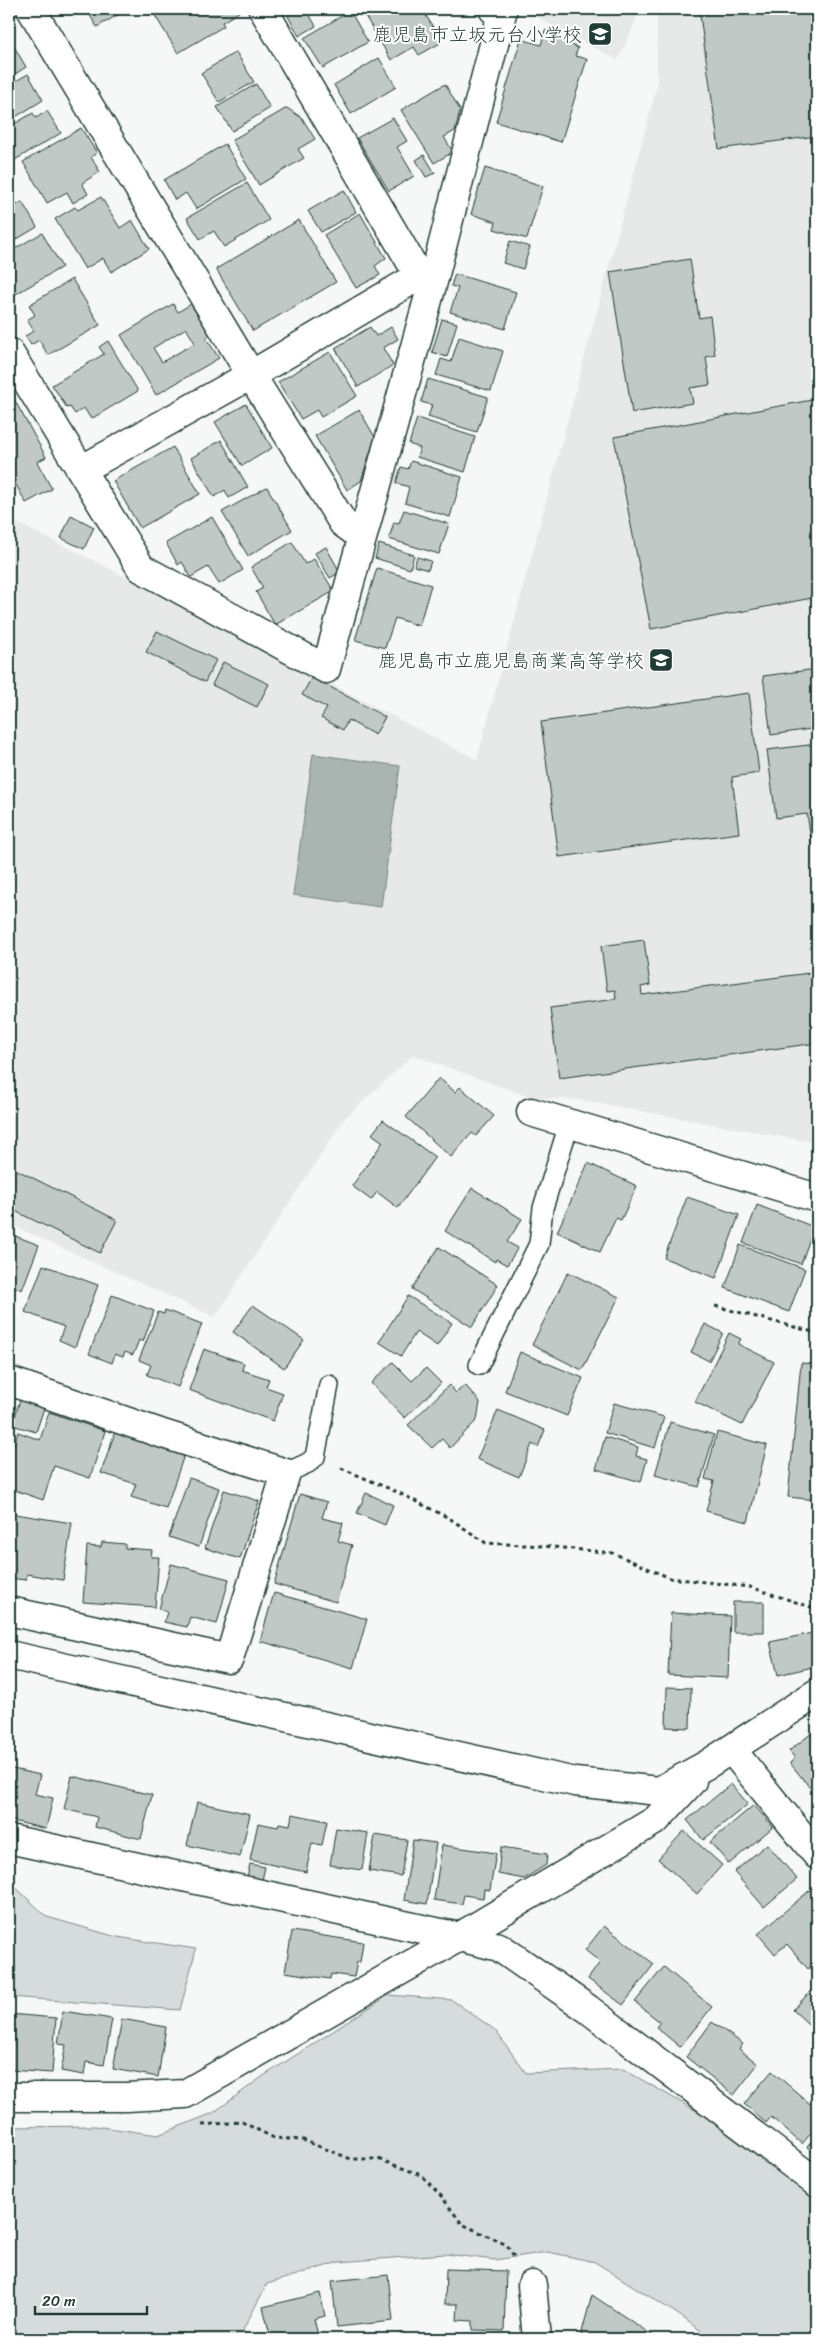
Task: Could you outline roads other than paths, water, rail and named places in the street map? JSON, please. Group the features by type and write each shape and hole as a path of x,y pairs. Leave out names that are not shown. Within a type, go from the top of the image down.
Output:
{"street":[{"path":"31,9 343,524 362,537"},
{"path":"263,9 426,277"},
{"path":"9,352 141,568 326,669 362,537 426,277 502,13 493,9"},
{"path":"80,470 426,277"},
{"path":"531,1112 817,1198"},
{"path":"9,1381 160,1434 286,1473 229,1659 9,1611"},
{"path":"9,1655 575,1782 659,1791 708,1764 817,1694"},
{"path":"732,1749 817,1855"},
{"path":"9,2097 126,2097 185,2094 459,1937 656,1820 708,1764"},
{"path":"9,1839 499,1947 588,2009 817,2183"},
{"path":"532,2285 537,2339"}],"lane":[{"path":"479,1365 539,1244 543,1208 569,1124"},
{"path":"286,1473 308,1463 315,1457 329,1385"}],"place":[{"name":"鹿児島市立坂元台小学校","path":"600,34"},
{"name":"鹿児島市立鹿児島商業高等学校","path":"661,660"}]}
